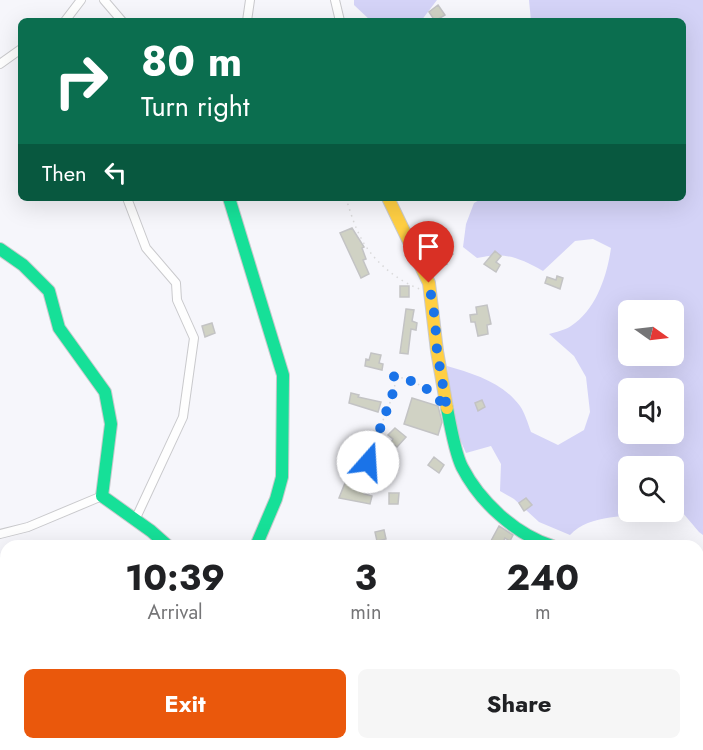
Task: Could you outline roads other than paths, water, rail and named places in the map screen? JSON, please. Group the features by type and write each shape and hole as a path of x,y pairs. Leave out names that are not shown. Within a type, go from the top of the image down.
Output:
{"street":[{"path":"67,18 81,0"},
{"path":"104,0 119,18"},
{"path":"247,18 250,0"},
{"path":"335,0 339,18"},
{"path":"0,64 18,51"},
{"path":"128,201 146,248 176,283 177,300 194,338 183,417 135,520"},
{"path":"230,201 282,375 282,477 276,499 259,540"},
{"path":"389,201 430,288 445,398 461,466 479,492 502,518 537,540"},
{"path":"0,249 23,265 49,291 59,328 105,392 111,424 102,496"},
{"path":"102,496 160,540"},
{"path":"0,534 28,527 102,496"}]}
